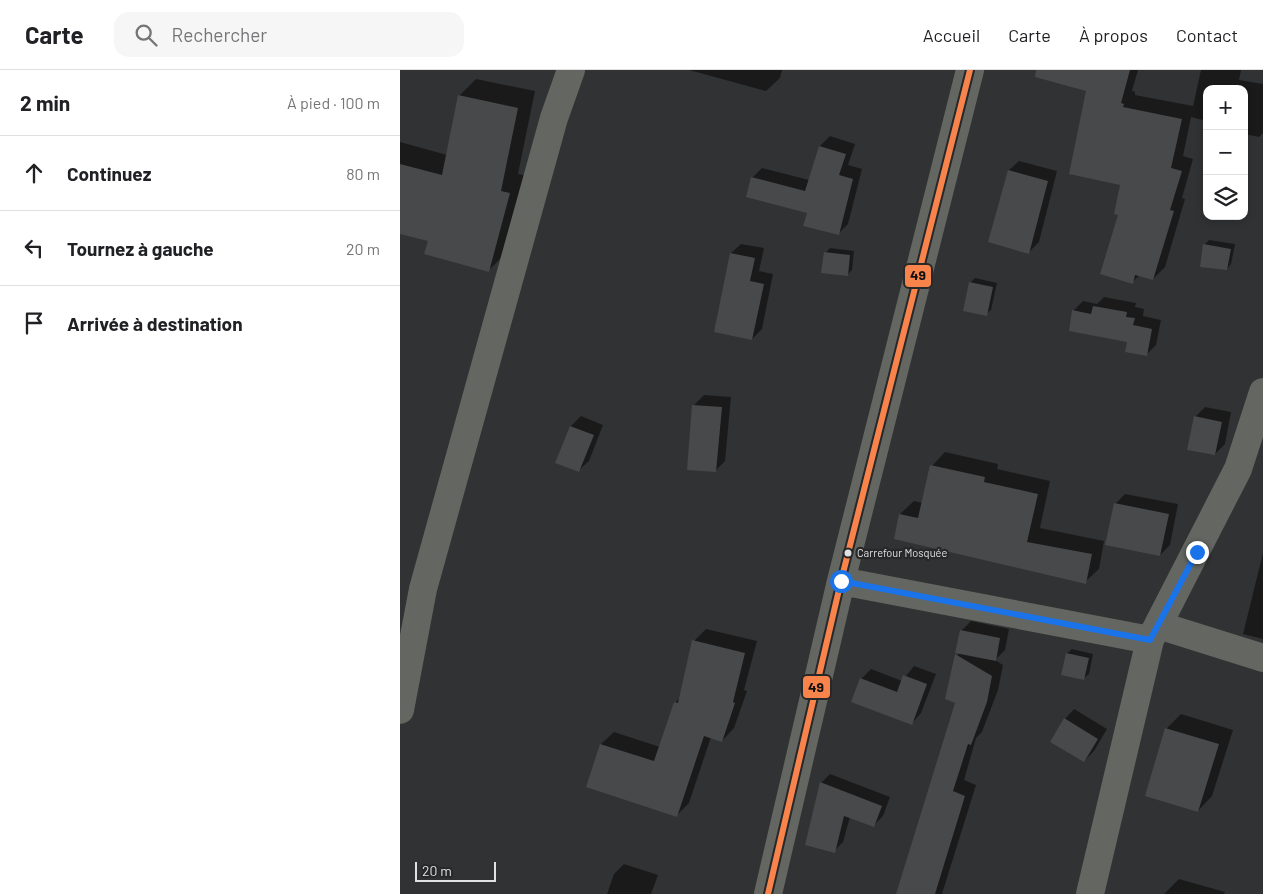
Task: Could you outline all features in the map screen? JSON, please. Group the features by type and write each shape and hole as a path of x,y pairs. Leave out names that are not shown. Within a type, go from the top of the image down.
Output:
{"street":[{"path":"400,710 423,589 554,118 571,70"},
{"path":"768,894 841,581 970,70"},
{"path":"1090,894 1154,633 1238,469 1263,392"},
{"path":"841,581 1154,633 1263,658"}],"building":[{"path":"1036,70 1130,70 1121,103 1124,104 1123,107 1182,119 1171,168 1182,171 1170,210 1174,211 1153,280 1135,275 1133,284 1100,274 1118,215 1114,214 1120,185 1069,174 1086,91 1035,77"},
{"path":"458,95 518,108 501,191 510,193 489,272 424,254 428,241 400,234 400,164 442,175"},
{"path":"819,146 846,154 839,175 853,179 839,235 803,226 807,213 746,197 751,177 805,191"},
{"path":"1008,170 1048,181 1029,254 988,242"},
{"path":"1203,244 1231,249 1227,270 1200,267"},
{"path":"824,252 850,255 848,276 821,273"},
{"path":"730,253 755,258 750,281 764,284 752,340 714,332"},
{"path":"969,282 993,287 987,316 963,311"},
{"path":"1093,306 1127,312 1126,317 1135,318 1133,325 1152,329 1147,356 1125,352 1127,342 1069,331 1072,310 1091,314"},
{"path":"692,405 722,407 716,472 687,470"},
{"path":"1194,416 1222,422 1215,455 1187,450"},
{"path":"570,426 594,435 579,472 555,463"},
{"path":"930,465 985,477 984,482 1038,494 1027,542 1092,554 1086,584 894,539 899,514 918,518"},
{"path":"1114,503 1169,514 1160,556 1105,545"},
{"path":"960,630 1000,638 996,661 955,653"},
{"path":"692,640 745,653 733,702 735,703 722,742 704,736 677,817 586,787 600,744 654,761 674,702 678,703"},
{"path":"1066,653 1089,658 1084,680 1061,675"},
{"path":"955,654 992,676 987,702 971,745 968,744 953,791 965,796 935,894 896,894 955,703 945,699"},
{"path":"903,675 927,684 912,725 851,702 860,678 897,692"},
{"path":"1064,718 1098,739 1084,762 1050,742"},
{"path":"1165,728 1219,744 1198,812 1145,796"},
{"path":"820,782 882,806 874,827 844,816 835,853 805,845"}],"transit line":[{"name":"49","path":"768,894 841,581 970,70"}],"place":[{"name":"Carrefour Mosquée","path":"848,553"}],"route":[{"path":"841,581 1150,640 1197,552"}]}
